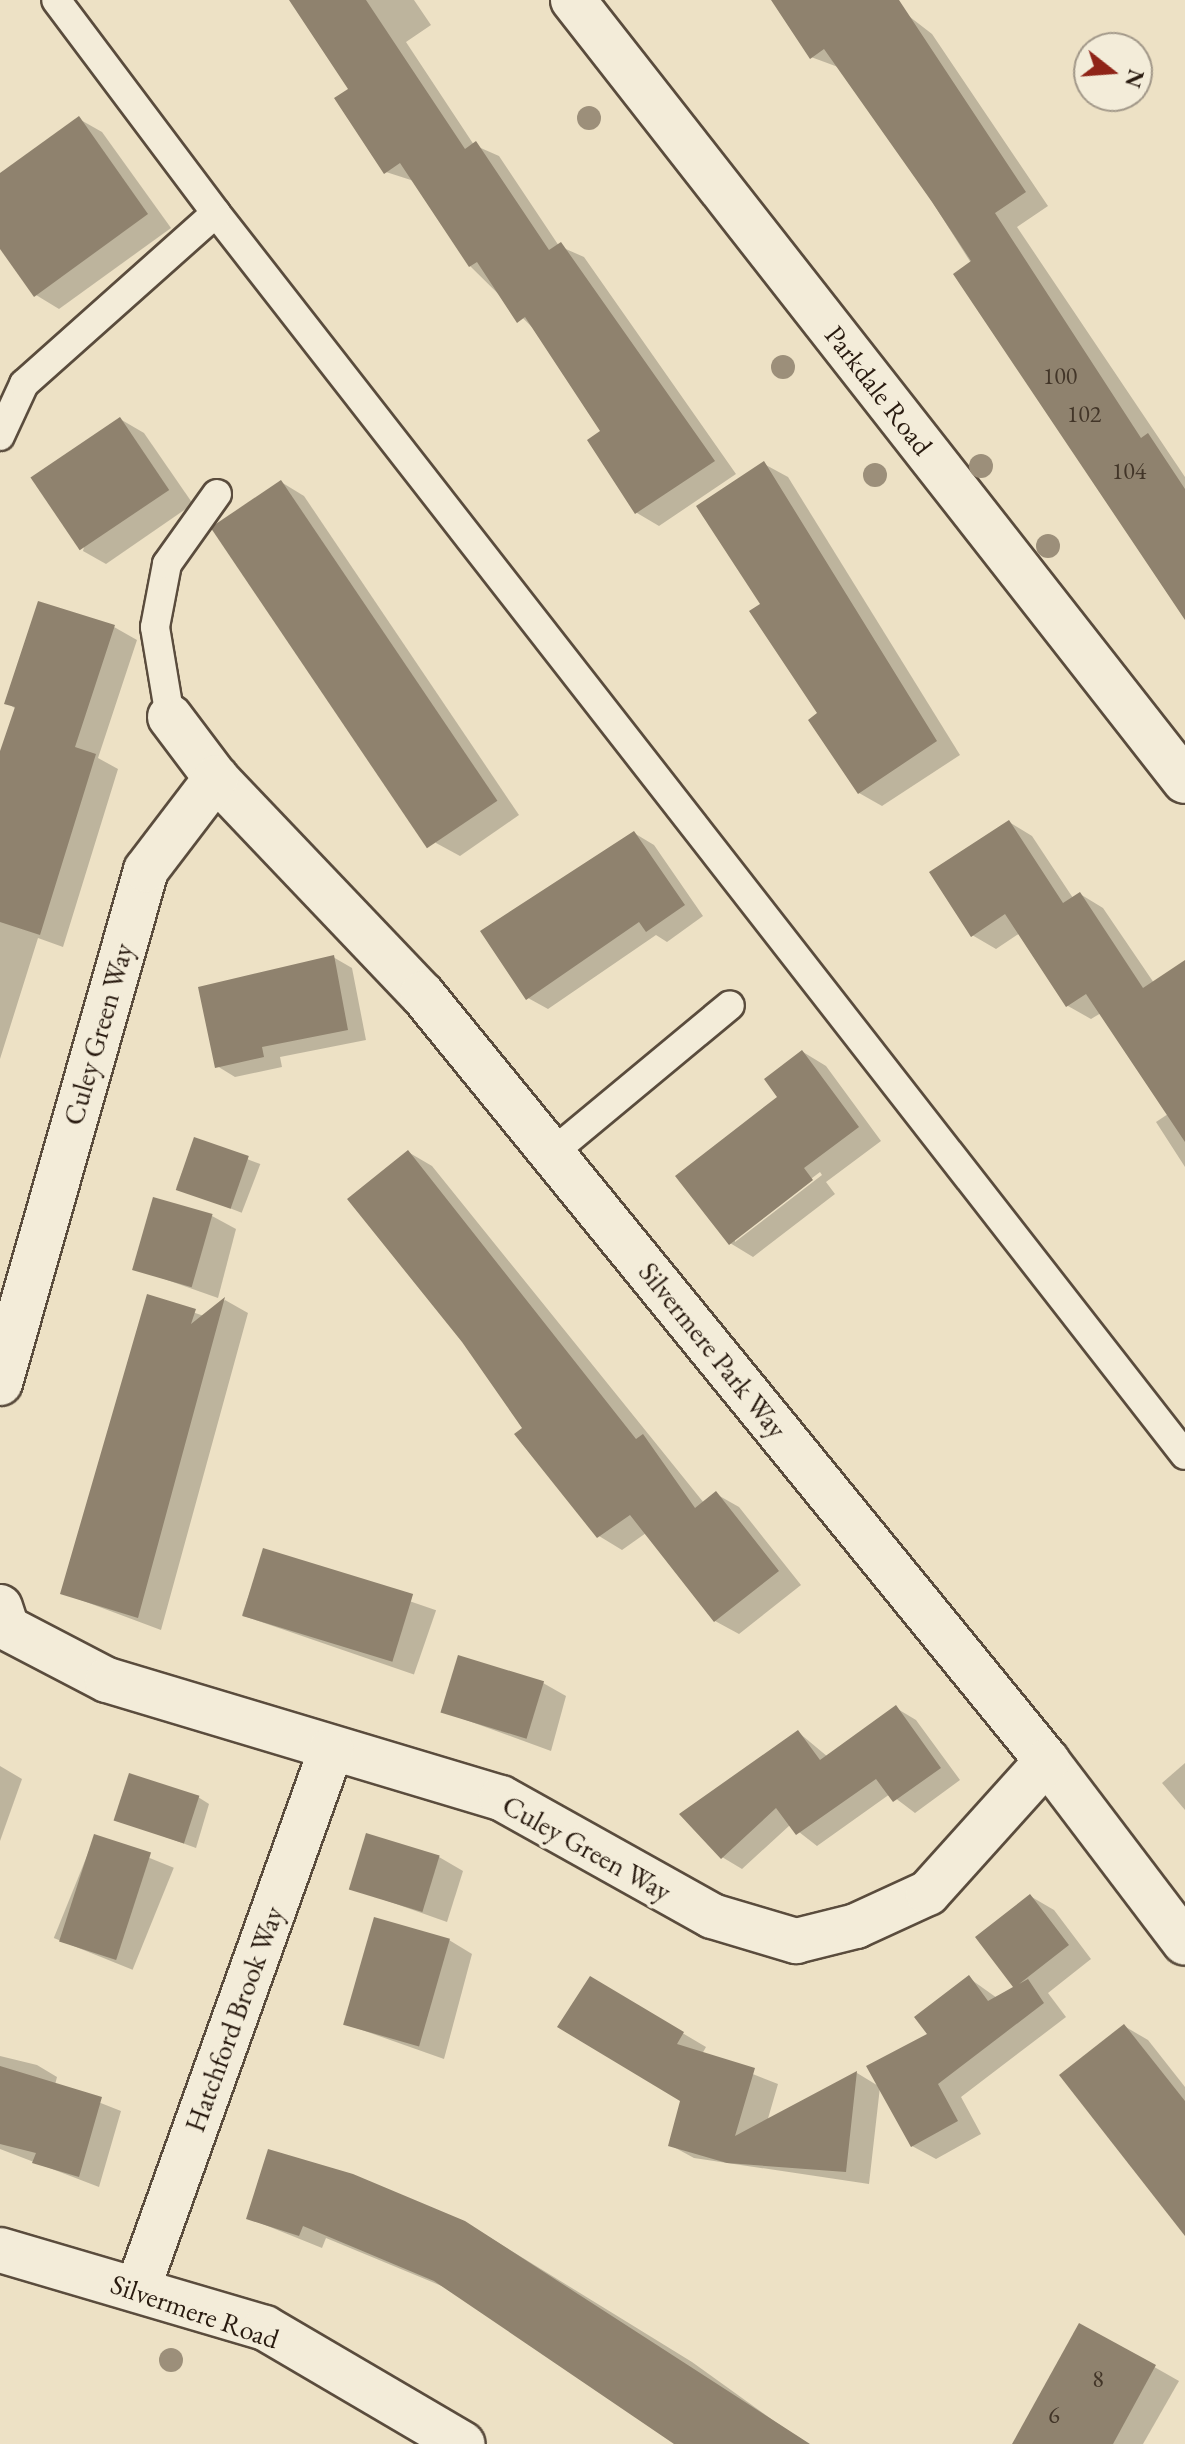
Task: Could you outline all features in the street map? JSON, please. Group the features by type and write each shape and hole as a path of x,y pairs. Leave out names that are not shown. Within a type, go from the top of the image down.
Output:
{"street":[{"name":"Parkdale Road","path":"573,0 1185,781"},
{"path":"170,717 216,778"},
{"name":"Silvermere Park Way","path":"216,778 422,994 1047,1761 1185,1943"},
{"name":"Culey Green Way","path":"0,1383 146,870 216,778"},
{"name":"Culey Green Way","path":"0,1607 7,1628 107,1680 331,1750 501,1798 712,1916 796,1941 856,1926 928,1893 1047,1761"},
{"name":"Hatchford Brook Way","path":"138,2288 331,1750"},
{"name":"Silvermere Road","path":"0,2250 138,2288 265,2328 463,2444"}],"lane":[{"path":"56,0 216,213 1185,1455"},
{"path":"0,436 24,384 216,213"},
{"path":"170,717 155,627 167,564 217,494"},
{"path":"552,1153 730,1005"}],"building":[{"path":"289,0 366,0 465,149 476,141 549,250 561,242 715,461 635,514 587,440 600,431 525,317 517,323 477,262 469,267 400,163 384,174 334,98 348,89"},
{"path":"771,0 899,0 1026,192 995,213 1141,438 1148,433 1185,489 1185,620 953,274 971,261 932,202 824,49 810,59"},
{"path":"79,116 148,214 34,297 0,249 0,173"},
{"path":"120,417 169,490 80,550 30,477"},
{"path":"764,461 937,741 858,794 808,720 817,713 749,611 760,604 696,506"},
{"path":"281,480 497,801 427,848 211,528"},
{"path":"38,601 115,625 75,747 96,754 40,935 0,922 0,751 15,707 4,704"},
{"path":"1009,820 1063,903 1080,892 1143,988 1185,960 1185,1142 1086,994 1066,1007 1005,914 971,937 929,872"},
{"path":"634,831 685,905 646,932 639,922 526,1000 480,931"},
{"path":"334,955 348,1030 262,1047 264,1057 215,1068 198,987"},
{"path":"802,1050 859,1127 804,1168 813,1180 729,1245 675,1176 777,1097 764,1079"},
{"path":"194,1137 249,1156 231,1209 176,1190"},
{"path":"408,1150 636,1439 643,1434 695,1508 716,1491 779,1571 714,1622 630,1515 597,1538 514,1434 522,1428 462,1342 347,1199"},
{"path":"153,1197 213,1214 192,1287 132,1270"},
{"path":"147,1294 196,1309 191,1324 225,1297 138,1618 60,1594"},
{"path":"263,1548 413,1594 392,1662 242,1616"},
{"path":"458,1655 544,1681 527,1739 440,1712"},
{"path":"896,1705 941,1768 893,1802 876,1779 796,1835 776,1808 721,1859 679,1814 798,1730 820,1760"},
{"path":"129,1773 199,1796 184,1843 114,1821"},
{"path":"366,1833 440,1856 422,1912 349,1889"},
{"path":"94,1834 151,1853 116,1960 59,1941"},
{"path":"1030,1894 1069,1945 1019,1984 1028,1979 1044,2003 938,2084 958,2121 911,2147 866,2066 927,2034 914,2017 969,1975 988,2001 1013,1987 975,1937"},
{"path":"374,1917 450,1939 419,2046 343,2025"},
{"path":"590,1976 684,2032 677,2044 755,2068 735,2136 857,2071 846,2172 727,2163 668,2146 680,2101 557,2027"},
{"path":"1124,2024 1185,2101 1185,2236 1059,2075"},
{"path":"0,2066 102,2097 79,2177 32,2163 36,2153 0,2144"},
{"path":"268,2149 353,2174 465,2221 810,2444 674,2444 434,2281 303,2226 299,2236 246,2219"},
{"path":"1079,2323 1156,2365 1113,2444 1012,2444"}]}
